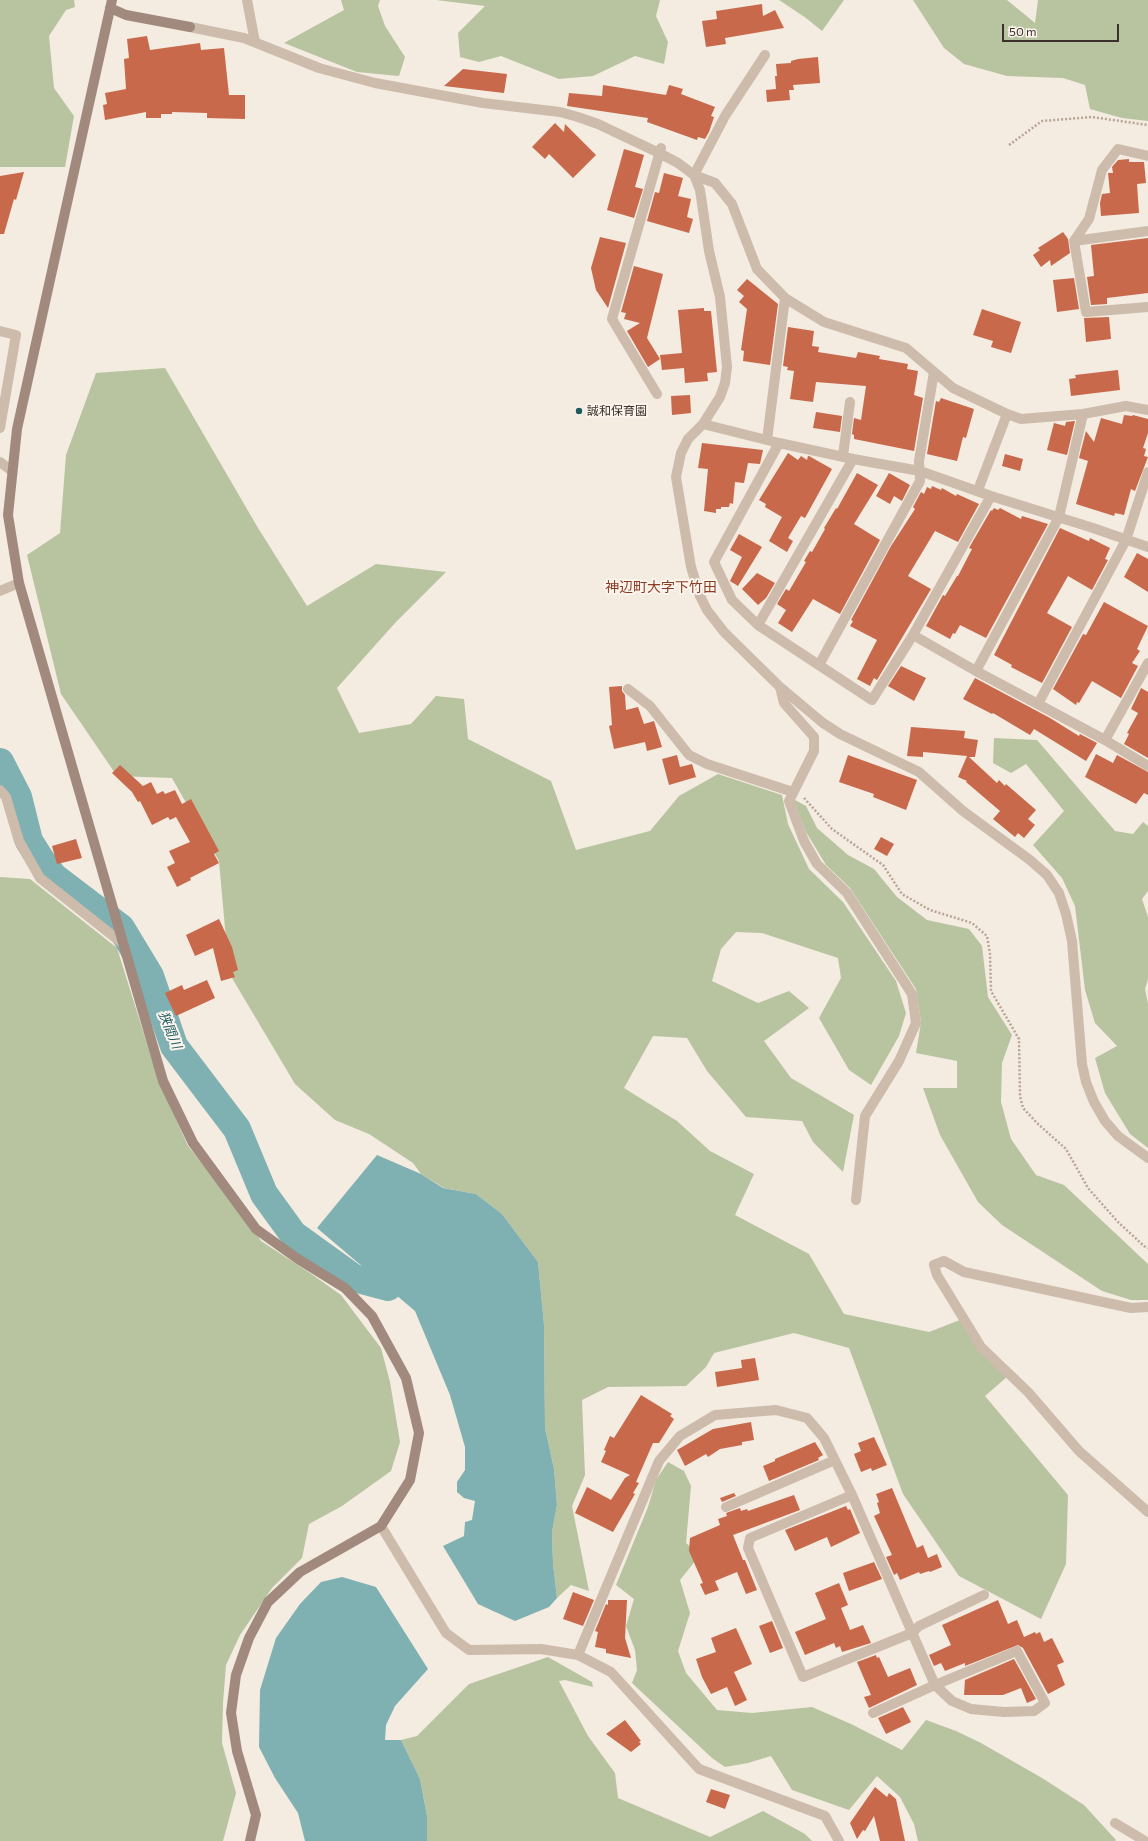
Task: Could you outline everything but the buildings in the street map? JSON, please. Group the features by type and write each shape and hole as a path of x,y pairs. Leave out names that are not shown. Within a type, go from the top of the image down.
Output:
{"street":[{"path":"247,0 255,42"},
{"path":"250,1841 256,1815 237,1752 231,1713 236,1674 249,1638 268,1602 300,1572 381,1526 410,1480 419,1433 406,1378 372,1316 345,1288 298,1259 256,1228 193,1142 163,1081 19,583 8,515 17,429 111,4 126,15 190,27 255,42 319,68 375,83 483,103 560,112 598,124 660,151 694,175 714,183 732,204 757,269 785,298 824,322 906,348 953,388 1007,414 1021,419 1083,414 1126,406 1148,410"},
{"path":"765,55 725,116 694,175 700,190 709,251 720,297 727,367 726,383 720,397 703,424 688,439 681,453 676,477 691,567 700,596 707,610 724,632 780,687 823,723 840,734 919,772 963,811 1030,860 1047,875 1059,893 1066,914 1072,941 1082,1064 1086,1082 1094,1102 1105,1121 1118,1136 1148,1158"},
{"path":"1148,156 1118,149 1102,170 1089,219 1074,242 1086,312 1148,307"},
{"path":"657,394 612,319 660,151"},
{"path":"1074,242 1148,230"},
{"path":"767,440 785,298"},
{"path":"0,331 16,335 0,428"},
{"path":"818,665 920,481 919,461 934,372"},
{"path":"758,625 848,458 850,402"},
{"path":"978,490 1007,414"},
{"path":"976,671 1059,517 1083,414"},
{"path":"703,424 848,458 920,470 978,490 990,496 1059,517 1148,547"},
{"path":"779,443 714,562 732,600 758,625 872,700 913,635 990,496"},
{"path":"0,462 12,471"},
{"path":"1038,704 1126,540 1148,472"},
{"path":"0,591 19,583"},
{"path":"913,635 976,671 1105,740 1148,766"},
{"path":"1105,740 1148,663"},
{"path":"780,687 784,703 814,737 814,751 789,801 804,841 817,864 847,893 912,994 916,1023 898,1061 866,1116 856,1200"},
{"path":"628,689 650,706 689,755 707,764 793,792"},
{"path":"0,790 6,797 19,841 40,878 122,943"},
{"path":"1148,1307 1131,1308 964,1272 944,1261 934,1265 937,1275 981,1348 1028,1392 1079,1451 1148,1512"},
{"path":"578,1655 642,1498 659,1461 680,1436 715,1415 776,1410 807,1418 824,1438 852,1495 935,1685 952,1702 971,1709 1004,1712 1034,1710 1045,1703 1017,1651 935,1685 873,1713"},
{"path":"726,1507 835,1460"},
{"path":"852,1495 750,1538 748,1548 803,1677 912,1633 919,1626 984,1596"},
{"path":"381,1526 446,1633 469,1650 542,1649 578,1655 611,1672 699,1769 824,1816 839,1841"},
{"path":"1115,1823 1145,1841"}],"path":[{"path":"1009,145 1042,121 1092,117 1148,125"},
{"path":"793,792 804,799 832,829 883,865 902,894 930,910 972,923 987,936 990,954 990,991 1019,1039 1020,1096 1023,1108 1066,1149 1088,1188 1118,1222 1148,1248"}],"green space":[{"path":"0,0 74,0 75,7 66,10 49,36 54,88 74,116 65,167 0,167"},
{"path":"341,0 380,0 378,6 385,26 405,57 399,76 357,72 284,43 344,10"},
{"path":"436,0 660,0 656,16 668,42 664,64 635,56 593,76 559,79 501,56 479,62 460,57 458,33 485,6"},
{"path":"779,0 844,0 822,31"},
{"path":"913,0 1007,0 1035,23 1038,0 1148,0 1148,121 1122,118 1090,109 1085,85 1063,78 1007,76 964,64 944,48"},
{"path":"165,368 258,528 307,606 376,564 446,572 395,623 337,688 359,733 411,724 436,696 464,699 468,739 551,781 576,850 650,831 679,796 718,774 782,795 788,824 809,869 843,902 896,981 906,1013 899,1036 871,1085 849,1070 819,1018 841,978 838,958 762,933 736,932 721,949 712,981 758,1003 789,991 809,1008 764,1041 791,1078 854,1115 843,1172 813,1142 802,1121 746,1117 707,1071 687,1038 653,1036 624,1088 677,1121 710,1151 754,1174 735,1215 809,1254 844,1314 929,1332 960,1320 1008,1376 985,1396 1068,1495 1066,1564 1041,1619 959,1576 903,1494 849,1348 794,1333 714,1353 706,1367 686,1386 608,1387 582,1400 585,1475 572,1506 589,1591 571,1585 557,1598 553,1564 552,1532 557,1505 554,1469 545,1428 544,1325 538,1262 502,1214 476,1194 444,1188 421,1174 413,1163 369,1134 335,1120 295,1084 229,973 219,861 172,778 117,776 61,694 27,555 60,533 66,455 96,373"},
{"path":"994,738 1037,740 1115,831 1133,834 1143,822 1148,826 1148,891 1142,899 1148,917 1148,979 1145,989 1148,1004 1148,1148 1130,1134 1105,1093 1095,1058 1117,1046 1095,1023 1085,990 1075,906 1062,878 1033,845 1064,811 1026,764 1011,773 993,763"},
{"path":"793,799 806,806 817,828 848,855 874,869 897,897 927,920 969,929 982,946 988,997 1012,1035 1002,1063 1001,1102 1011,1139 1036,1175 1064,1185 1148,1264 1148,1300 1131,1300 1102,1291 1002,1225 978,1202 940,1135 923,1088 957,1088 957,1061 916,1053 921,1022 916,989 850,888 826,865 806,832"},
{"path":"0,877 30,879 117,948 158,1079 188,1146 251,1224 261,1241 341,1295 381,1348 390,1382 400,1442 391,1471 342,1506 309,1524 302,1558 272,1588 240,1635 226,1665 222,1743 236,1793 223,1841 0,1841"},
{"path":"668,1462 684,1471 691,1486 686,1543 700,1555 680,1580 690,1613 678,1651 686,1673 717,1710 752,1713 812,1707 851,1724 902,1750 926,1720 956,1731 981,1743 1042,1778 1084,1805 1116,1840 918,1841 914,1824 900,1797 877,1776 849,1810 792,1790 771,1756 748,1763 725,1767 712,1758 632,1683 637,1670 635,1650 626,1626 634,1599 616,1585 648,1507 656,1480"},
{"path":"548,1657 592,1682 593,1687 565,1680 559,1681 588,1736 615,1773 618,1798 710,1837 763,1811 805,1834 812,1841 427,1841 427,1816 420,1779 401,1740 417,1736 469,1684"}],"water":[{"path":"377,1155 421,1174 443,1188 476,1194 502,1214 538,1262 544,1325 545,1428 554,1469 557,1505 552,1532 553,1564 557,1598 549,1607 515,1621 478,1604 443,1546 464,1536 465,1522 472,1520 475,1501 464,1498 457,1492 457,1482 465,1470 465,1447 450,1395 415,1311 317,1228"},
{"path":"342,1577 376,1587 428,1669 395,1706 386,1725 385,1740 401,1740 420,1779 427,1816 427,1841 305,1841 298,1813 275,1778 259,1747 260,1690 276,1638 300,1604 321,1582"}],"waterway":[{"name":"狭間川","path":"0,762 18,797 29,841 54,877 121,928 150,976 174,1046 237,1129 264,1194 293,1234 354,1278 388,1287"}],"place":[{"name":"誠和保育園","path":"579,411"}],"district":[{"name":"神辺町大字下竹田","path":"661,587"}]}
